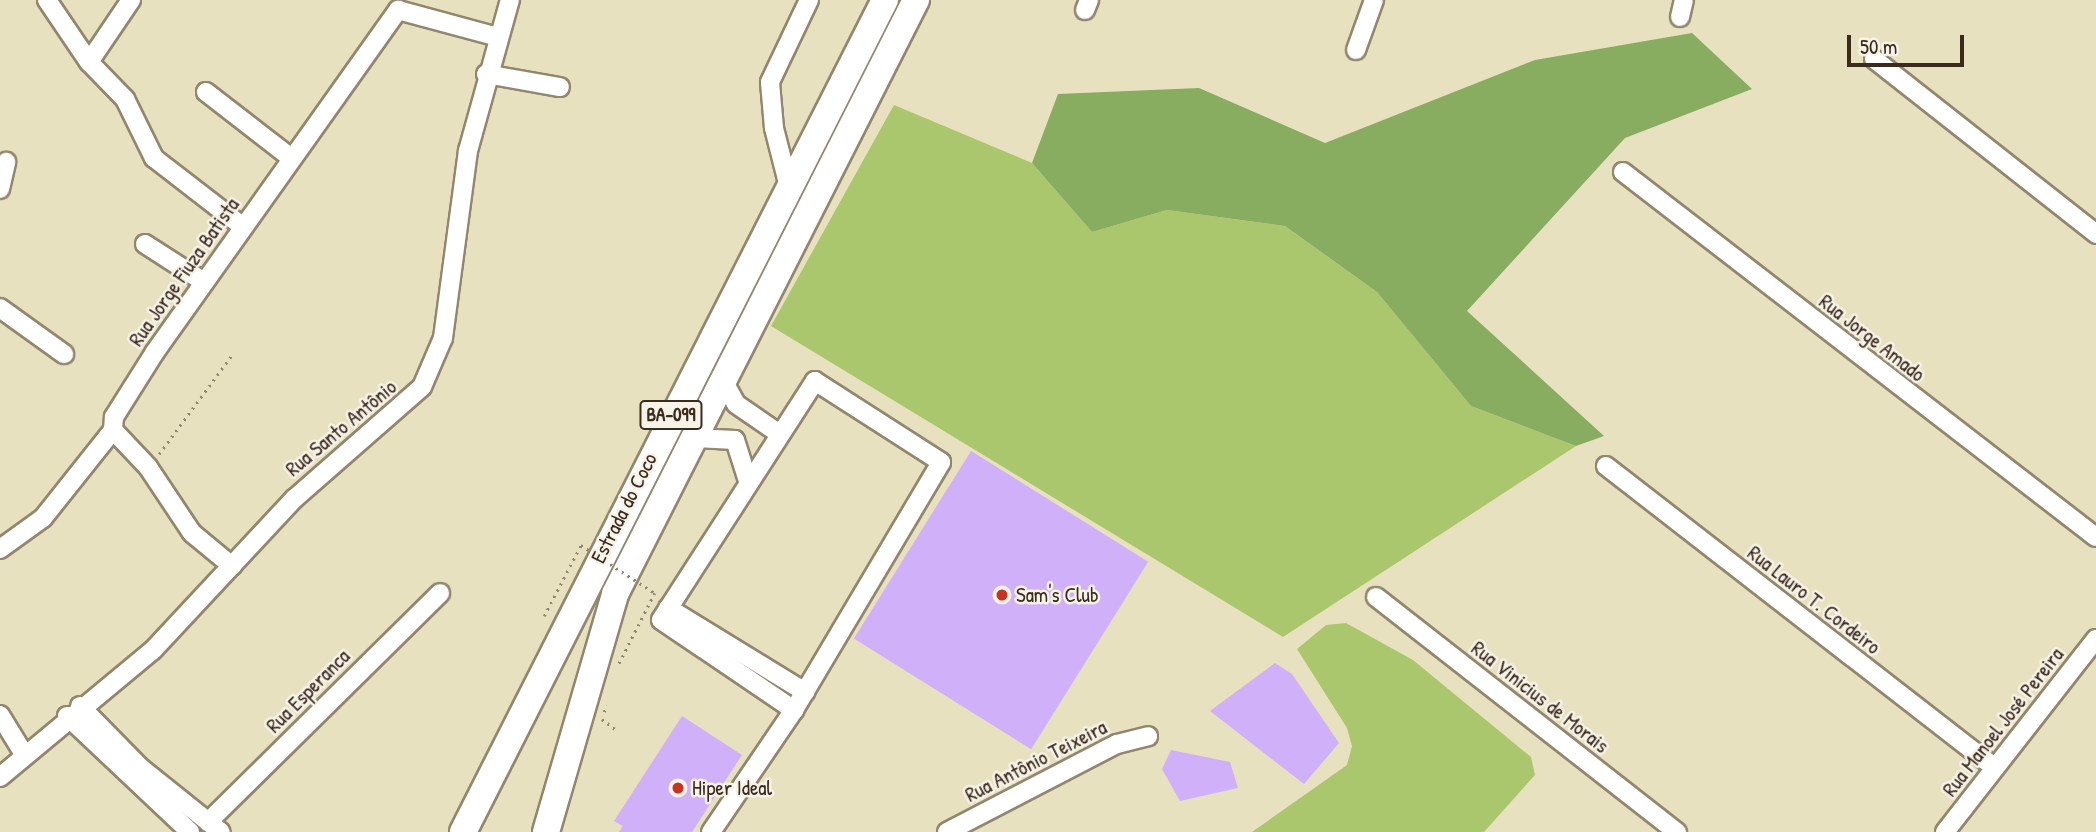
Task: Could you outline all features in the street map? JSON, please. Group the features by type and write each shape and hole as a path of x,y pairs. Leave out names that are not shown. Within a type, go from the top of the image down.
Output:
{"highway":[{"name":"Estrada do Coco","path":"463,829 885,0"},
{"name":"Estrada do Coco","path":"545,832 603,625 916,0"}],"street":[{"path":"47,0 89,62 125,99 154,158 242,226"},
{"path":"89,62 131,0"},
{"name":"Rua Santo Antônio","path":"0,777 73,711 153,650 317,477 407,407 435,363 486,74 510,0"},
{"path":"789,187 774,128 770,82 809,0"},
{"path":"1356,50 1374,0"},
{"path":"396,5 498,37"},
{"name":"Rua Jorge Fiuza Batista","path":"0,549 43,518 113,429 114,417 204,282 396,5"},
{"path":"1874,59 2096,234"},
{"path":"486,74 560,87"},
{"path":"206,92 290,158"},
{"path":"0,189 6,162"},
{"name":"Rua Jorge Amado","path":"1623,172 2096,537"},
{"path":"145,244 204,282"},
{"path":"0,308 64,354"},
{"path":"711,832 805,692 941,462 815,381 778,433 668,608 662,624 734,650 805,692"},
{"path":"724,382 736,404 778,433"},
{"path":"113,429 148,467 192,533 232,566"},
{"path":"695,438 720,434 735,440 748,481"},
{"name":"Rua Lauro T. Cordeiro","path":"1606,466 1995,768"},
{"name":"Rua Esperanca","path":"215,827 440,593"},
{"name":"Rua Vinicius de Morais","path":"1376,597 1677,832"},
{"path":"698,638 724,665 794,709"},
{"name":"Rua Manoel José Pereira","path":"1945,832 2096,639"},
{"path":"724,665 734,650"},
{"path":"756,685 766,669"},
{"path":"73,711 215,827"},
{"path":"73,711 189,832"},
{"path":"0,715 24,754"},
{"name":"Rua Antônio Teixeira","path":"947,832 1117,744 1148,736"}],"path":[{"path":"148,467 232,355"},
{"path":"544,615 581,545 655,593 619,664"},
{"path":"607,705 601,720 618,731"}],"green space":[{"path":"1692,33 1752,89 1625,138 1467,311 1604,436 1576,446 1471,406 1377,292 1285,226 1167,210 1092,232 1032,163 1058,94 1199,88 1325,143 1535,60"},
{"path":"894,105 1032,163 1092,232 1167,210 1285,226 1377,292 1471,406 1576,446 1283,637 771,326"},
{"path":"1346,623 1413,660 1531,757 1535,775 1484,832 1252,832 1347,765 1352,746 1347,728 1297,649 1326,625"}],"building":[{"name":"Sam's Club","path":"971,451 1148,562 1031,749 854,638"},
{"path":"1275,663 1292,674 1339,743 1304,784 1210,711"},
{"name":"Hiper Ideal","path":"682,716 742,755 692,832 619,832 623,826 614,821"},
{"path":"1171,750 1230,762 1238,788 1180,801 1162,769"}],"place":[{"name":"Sam's Club","path":"1002,595"},
{"name":"Hiper Ideal","path":"678,788"}]}
